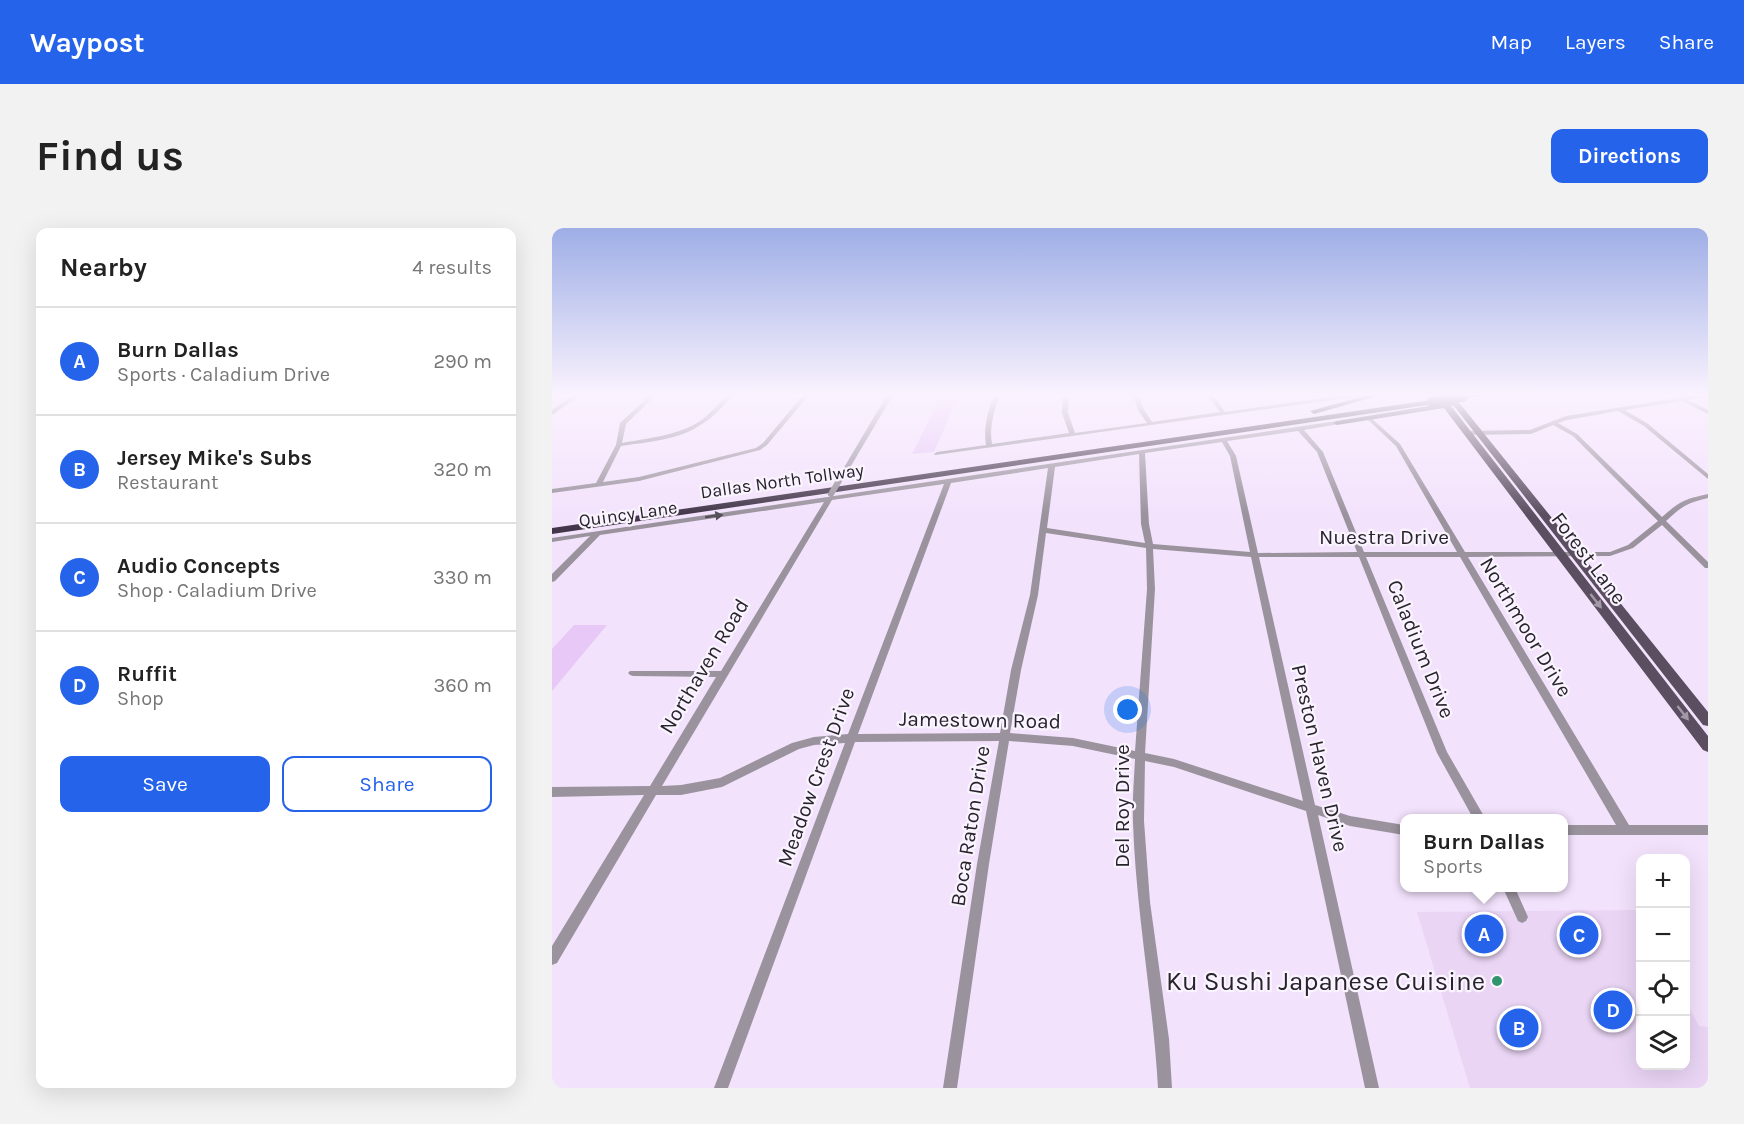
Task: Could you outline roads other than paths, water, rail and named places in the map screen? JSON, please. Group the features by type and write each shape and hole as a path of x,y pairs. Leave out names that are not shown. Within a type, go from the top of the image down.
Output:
{"highway":[{"name":"Dallas North Tollway","path":"552,524 1172,435"},
{"name":"Dallas North Tollway","path":"552,531 1208,435"},
{"path":"1196,437 1228,435"}],"main road":[{"name":"Forest Lane","path":"1470,435 1708,746"},
{"name":"Forest Lane","path":"1482,435 1708,721"},
{"path":"1496,469 1508,469"},
{"path":"1525,508 1538,508"},
{"path":"1658,681 1676,680"}],"street":[{"path":"598,485 619,445 621,435"},
{"path":"619,445 668,435"},
{"path":"552,491 649,477 758,449 772,435"},
{"name":"Northaven Road","path":"552,957 866,435"},
{"path":"987,435 989,447"},
{"path":"937,454 1072,435"},
{"name":"Quincy Lane","path":"552,540 1253,435"},
{"name":"Caladium Drive","path":"1305,435 1320,452 1442,753 1476,814"},
{"name":"Northmoor Drive","path":"1387,435 1398,445 1626,831"},
{"path":"1575,435 1708,566"},
{"path":"1658,435 1708,477"},
{"name":"Preston Haven Drive","path":"1223,439 1233,456 1372,1088"},
{"name":"Del Roy Drive","path":"1142,451 1148,546 1149,620 1140,756 1139,849 1162,1039 1165,1088"},
{"name":"Boca Raton Drive","path":"950,1088 1004,737 1016,670 1034,595 1052,465"},
{"name":"Meadow Crest Drive","path":"721,1088 948,481"},
{"name":"Nuestra Drive","path":"1044,530 1148,546 1254,555 1610,554 1624,551 1635,544 1689,500 1708,496"},
{"path":"552,579 598,533"},
{"path":"633,673 722,674"},
{"name":"Jamestown Road","path":"552,792 702,788 739,775 796,746 814,741 851,738 1004,737 1073,742 1140,756 1208,774 1360,824 1400,829"},
{"path":"1568,830 1708,830"},
{"path":"1511,892 1522,917"}],"place":[{"name":"Burn Dallas","path":"1484,934"},
{"name":"Audio Concepts","path":"1579,935"},
{"name":"Ku Sushi Japanese Cuisine","path":"1497,981"},
{"name":"Ruffit","path":"1613,1010"},
{"name":"Jersey Mike's Subs","path":"1519,1028"}]}
